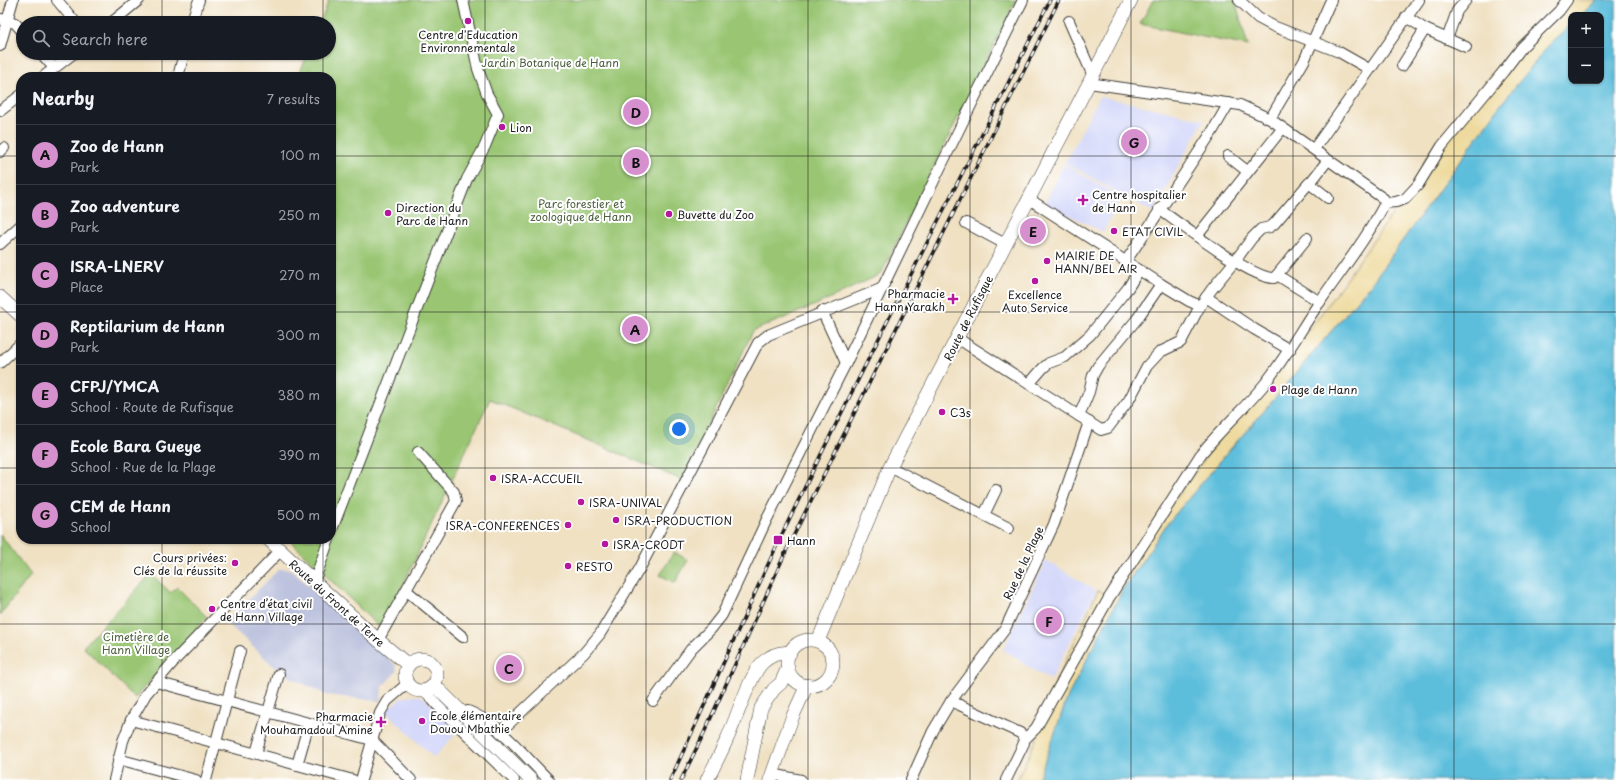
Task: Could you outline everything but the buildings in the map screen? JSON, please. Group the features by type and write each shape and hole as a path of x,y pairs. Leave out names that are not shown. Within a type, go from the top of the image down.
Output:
{"main road":[{"name":"Route de Rufisque","path":"818,641 890,467 1131,0"},
{"path":"0,297 16,311"},
{"name":"Route du Front de Terre","path":"273,544 378,640 408,665"},
{"path":"747,780 762,708 774,689 781,683 788,667 790,653 799,643 805,641 818,641 830,651 833,665 827,678 821,683 814,685 801,683 781,683"},
{"path":"707,780 727,740 754,674 762,664 772,656 784,652 790,653"},
{"path":"419,659 424,659 431,662 437,673 436,682 430,688 415,690 407,684 405,674 408,665 419,659"},
{"path":"788,667 792,676 801,683"},
{"path":"771,777 792,718 801,683"},
{"path":"430,688 442,702 463,715 531,780"}],"street":[{"path":"0,46 3,20 13,0"},
{"path":"57,0 70,16"},
{"path":"120,16 139,0"},
{"path":"193,16 199,0"},
{"path":"336,519 467,179 485,146 498,114 487,94 478,69 463,0"},
{"path":"653,701 691,649 711,629 722,615 767,519 883,288 1023,0"},
{"path":"1239,0 1258,18 1273,26 1339,52 1369,69"},
{"path":"1270,119 1314,42 1331,0"},
{"path":"1447,39 1457,11 1466,0"},
{"path":"1385,203 1405,199 1418,185 1442,146 1522,47 1559,11 1567,0"},
{"path":"1314,149 1406,17 1413,2"},
{"path":"1406,17 1425,29 1466,47"},
{"path":"3,20 16,24"},
{"path":"1069,21 1091,80 1240,105 1270,119 1282,129 1314,149 1384,199 1385,203"},
{"path":"1402,66 1425,29"},
{"path":"47,60 54,68"},
{"path":"49,72 65,60"},
{"path":"179,72 182,60"},
{"path":"0,111 16,99"},
{"path":"1126,261 1159,209 1212,132 1229,102"},
{"path":"1197,236 1247,171 1282,129"},
{"path":"1228,156 1247,171"},
{"path":"957,338 1101,430 1108,428 1129,400 1147,366 1160,352 1181,342 1203,302 1236,262 1258,232 1274,224 1328,160"},
{"path":"1310,183 1328,198"},
{"path":"1028,199 1189,301 1203,302 1290,350"},
{"path":"1006,780 1024,743 1024,740 1036,728 1109,598 1202,454 1216,435 1262,387 1290,350 1320,302 1373,227 1385,203"},
{"path":"1159,209 1236,262 1254,272 1270,278 1274,278 1277,275 1307,238"},
{"path":"966,223 1005,244"},
{"path":"0,244 16,230"},
{"path":"1029,384 1042,368 1065,357 1090,335 1128,288 1139,270"},
{"path":"1277,275 1320,302"},
{"path":"1079,416 1093,375 1098,366 1136,319 1161,284"},
{"path":"500,732 584,653 600,634 640,568 758,343 768,335 822,311 883,288"},
{"path":"822,311 846,363"},
{"path":"0,363 16,348"},
{"name":"Rue de la Plage","path":"911,780 933,731 951,701 1005,629 1054,524 1089,422"},
{"path":"378,640 407,591 456,501 454,492 418,452"},
{"path":"890,467 1009,528"},
{"path":"984,515 996,490"},
{"path":"314,582 327,544"},
{"path":"114,780 123,741 131,720 146,694 174,661 280,550"},
{"path":"407,591 463,637"},
{"path":"206,780 240,651"},
{"path":"256,753 279,674"},
{"path":"156,682 372,740 411,780"},
{"path":"361,780 380,713 387,701 407,684"},
{"path":"951,701 1020,733 1024,740"},
{"path":"442,702 514,780"},
{"path":"463,715 468,712 474,714 500,732 549,780"},
{"path":"131,720 353,780"},
{"path":"297,765 309,723"},
{"path":"118,759 196,780"},
{"path":"771,777 801,780"}],"shaded area":[{"path":"1100,96 1204,120 1153,212 1065,163"},
{"name":"Centre hospitalier de Hann","path":"1064,164 1121,197 1103,232 1045,203"},
{"path":"1046,560 1096,591 1051,680 1003,650"},
{"path":"279,569 290,569 395,664 397,671 383,686 380,701 326,695 280,672 226,622"},
{"name":"Ecole élémentaire Douou Mbathie","path":"422,696 459,730 434,758 385,711 401,698"}],"green space":[{"name":"Parc forestier et zoologique de Hann","path":"329,0 1016,0 881,274 818,304 753,331 682,480 490,399 382,630 293,544 336,544 336,72 300,72 305,60 336,60 336,16 323,16"},
{"path":"1153,0 1235,0 1248,46 1140,24"},
{"path":"0,534 31,575 0,615"},
{"path":"674,552 688,560 675,583 660,575"},
{"name":"Cimetière de Hann Village","path":"151,574 171,593 177,587 207,617 135,698 83,647"}],"sand":[{"name":"Plage de Hann","path":"1567,0 1597,0 1584,12 1568,12 1568,28 1549,45 1502,103 1371,284 1167,524 1123,589 1068,696 1038,780 1017,780 1036,740 1047,702 1098,590 1109,595 1129,563 1217,442 1283,367 1422,173 1424,161 1506,55"}],"water":[{"path":"1597,0 1616,0 1616,780 1038,780 1068,696 1123,589 1167,524 1371,284 1502,103 1549,45 1568,28 1568,84 1604,84 1604,12 1584,12"}],"railway":[{"path":"670,780 816,463 1050,0"},
{"path":"681,780 704,733 787,549 1059,0"}],"place":[{"name":"Centre d'Education Environnementale","path":"468,21"},
{"name":"Reptilarium de Hann","path":"636,112"},
{"name":"Lion","path":"502,127"},
{"name":"CEM de Hann","path":"1134,142"},
{"name":"Zoo adventure","path":"636,162"},
{"name":"Centre hospitalier de Hann","path":"1083,200"},
{"name":"Direction du Parc de Hann","path":"388,213"},
{"name":"Buvette du Zoo","path":"669,214"},
{"name":"CFPJ/YMCA","path":"1033,231"},
{"name":"ETAT CIVIL","path":"1114,231"},
{"name":"MAIRIE DE HANN/BEL AIR","path":"1047,261"},
{"name":"Excellence Auto Service","path":"1035,281"},
{"name":"Pharmacie Hann Yarakh","path":"953,299"},
{"name":"Zoo de Hann","path":"635,329"},
{"name":"Plage de Hann","path":"1273,389"},
{"name":"C3s","path":"942,412"},
{"name":"ISRA-ACCUEIL","path":"493,478"},
{"name":"ISRA-UNIVAL","path":"581,502"},
{"name":"ISRA-PRODUCTION","path":"616,520"},
{"name":"ISRA-CONFERENCES","path":"568,525"},
{"name":"Hann","path":"778,540"},
{"name":"ISRA-CRODT","path":"605,544"},
{"name":"Cours privées: Clés de la réussite","path":"235,563"},
{"name":"RESTO","path":"568,566"},
{"name":"Centre d’état civil de Hann Village","path":"212,609"},
{"name":"Ecole Bara Gueye","path":"1049,621"},
{"name":"ISRA-LNERV","path":"509,668"},
{"name":"Ecole élémentaire Douou Mbathie","path":"422,721"},
{"name":"Pharmacie Mouhamadoul Amine","path":"381,722"}],"park label":[{"name":"Jardin Botanique de Hann","path":"550,62"}]}
